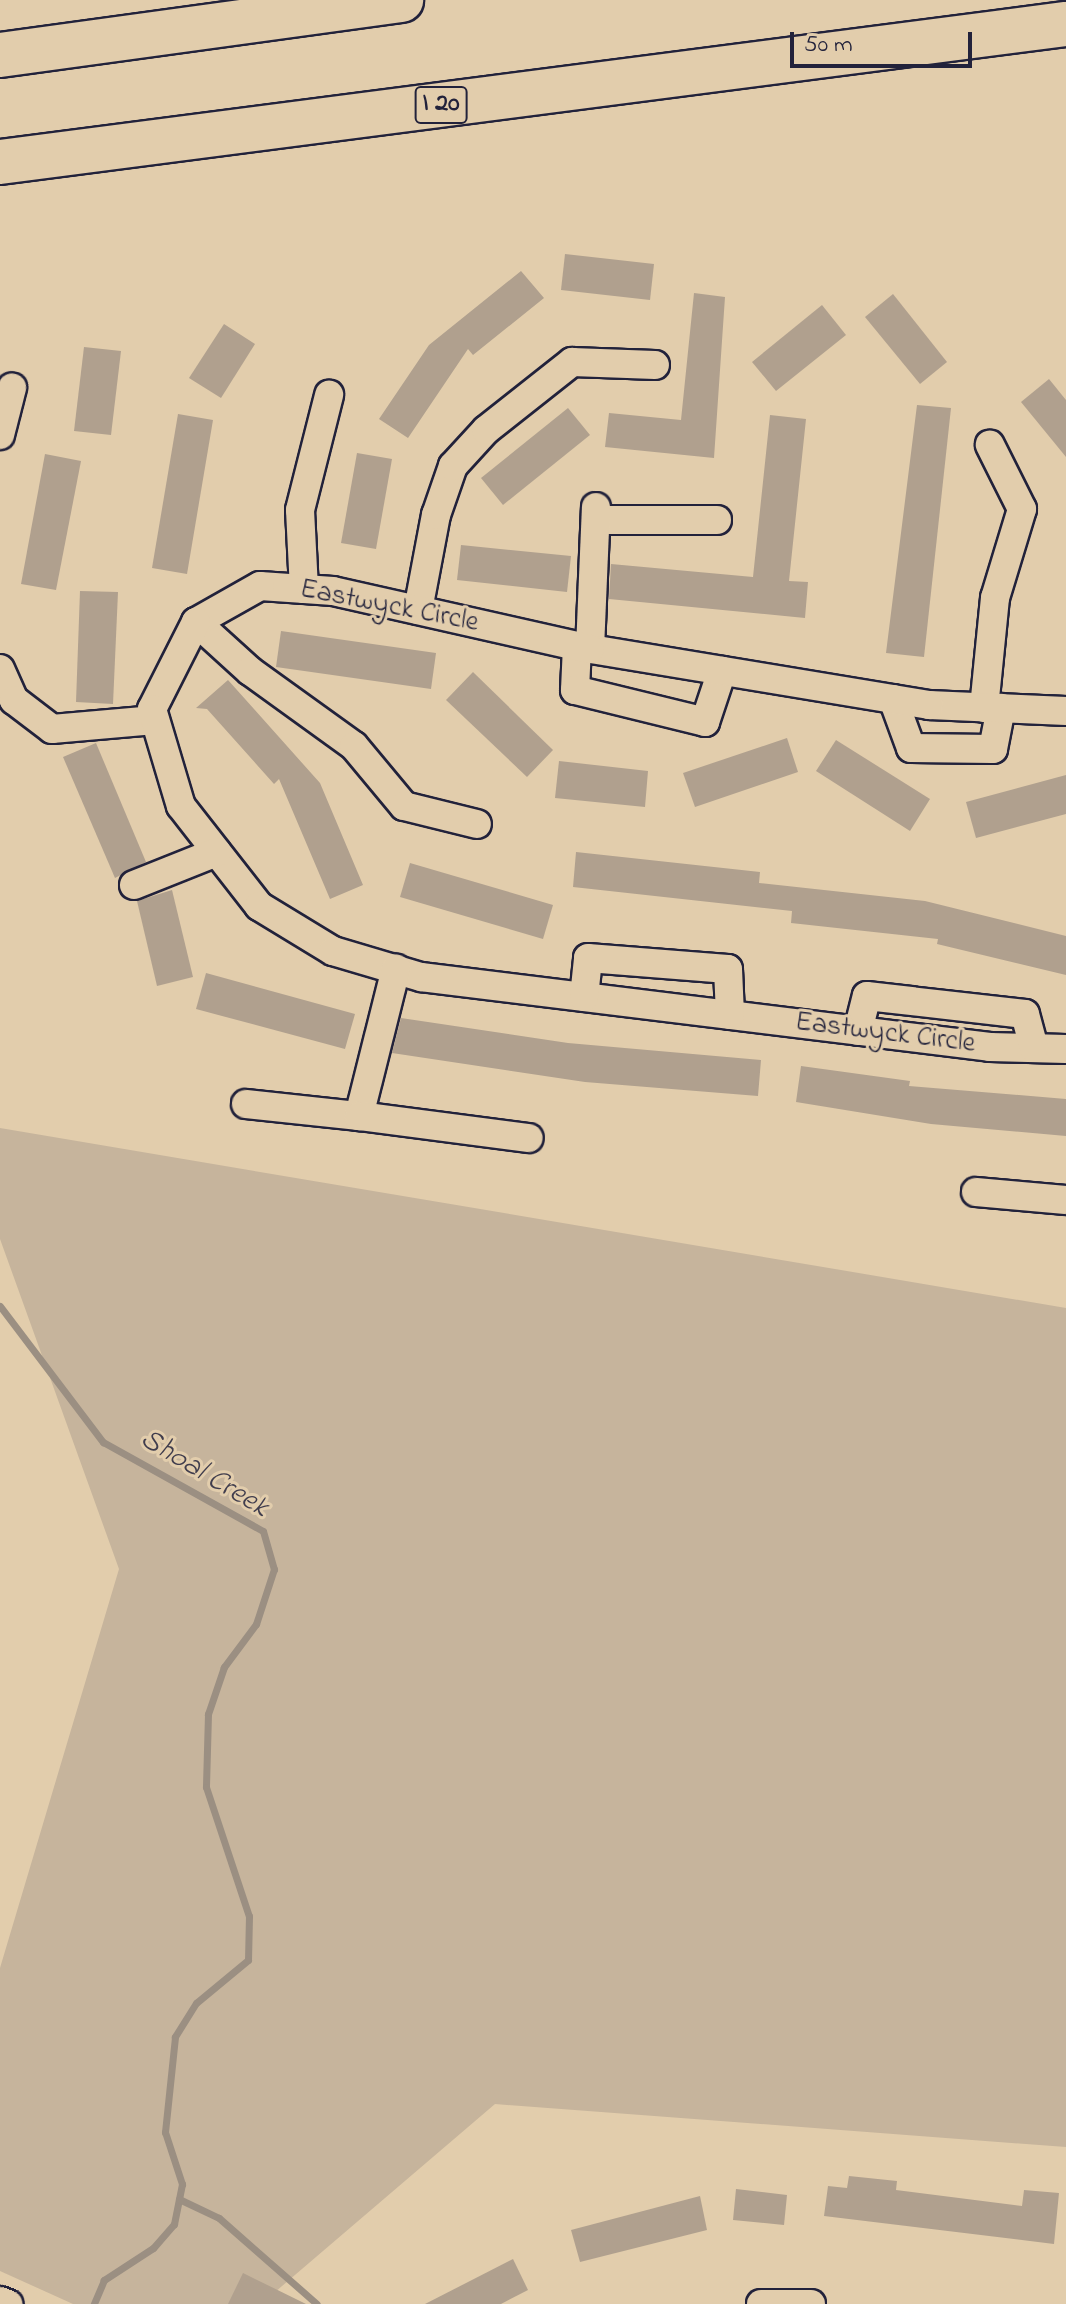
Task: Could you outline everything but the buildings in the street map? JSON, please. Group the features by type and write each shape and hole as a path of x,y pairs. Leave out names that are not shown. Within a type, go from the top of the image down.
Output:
{"highway":[{"path":"0,55 401,0"},
{"name":"I 20","path":"0,162 1066,24"},
{"path":"882,49 1066,35"}],"street":[{"path":"418,610 436,515 453,466 486,430 572,362 655,365"},
{"path":"0,435 12,388"},
{"path":"304,589 300,510 329,395"},
{"path":"893,699 911,748 993,749 995,598 1022,509 990,445"},
{"path":"717,520 596,514 583,648 575,690 705,722 722,671"},
{"name":"Eastwyck Circle","path":"196,622 260,586 304,589 418,610 583,648 893,699 1066,711"},
{"path":"0,669 14,700 52,729 155,720 152,709 196,622 250,671 354,746 404,806 477,824"},
{"name":"Eastwyck Circle","path":"155,720 181,806 259,906 333,951 396,969 584,997 858,1031 867,996 1025,1014 1034,1048 1066,1049"},
{"path":"134,885 217,852"},
{"path":"584,997 588,958 728,969 730,1015"},
{"path":"359,1116 396,969"},
{"path":"246,1104 529,1138"},
{"path":"976,1192 1066,1200"},
{"path":"0,2301 8,2304"},
{"path":"761,2304 811,2304"}],"shaded area":[{"path":"0,1128 1066,1308 1066,2147 495,2104 261,2304 73,2304 0,2271 0,1968 119,1569 0,1239"}],"waterway":[{"name":"Shoal Creek","path":"0,1306 103,1442 263,1531 274,1569 256,1624 224,1667 208,1714 206,1787 249,1916 248,1960 196,2003 175,2037 165,2132 182,2184 174,2224 153,2248 104,2280 94,2304"},
{"path":"179,2199 219,2218 317,2304"}]}
